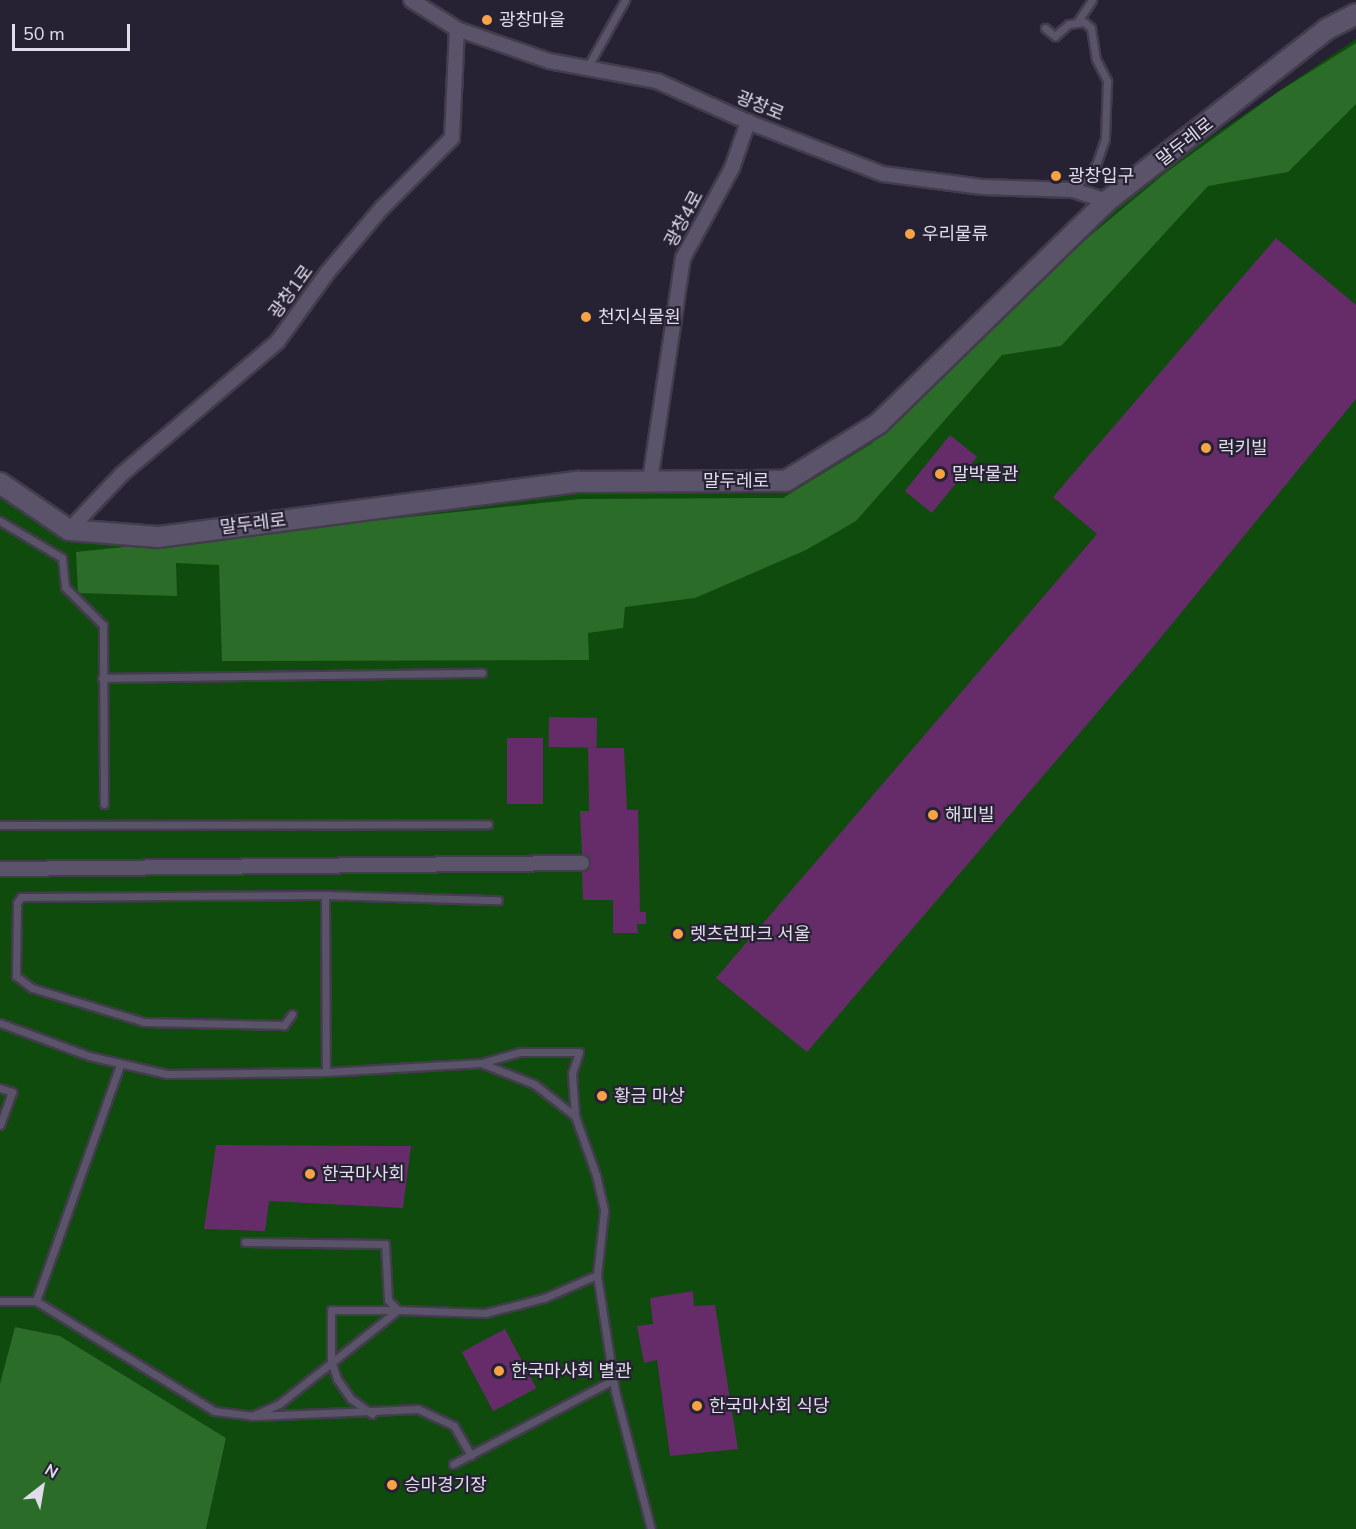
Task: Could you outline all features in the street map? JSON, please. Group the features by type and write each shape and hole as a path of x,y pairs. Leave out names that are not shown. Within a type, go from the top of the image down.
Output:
{"street":[{"name":"광창로","path":"411,0 457,29 549,61 657,81 748,122 883,174 982,187 1073,190 1107,201"},
{"name":"말두레로","path":"0,483 69,530 158,537 577,482 786,481 878,424 1107,201 1327,29 1356,14"},
{"name":"광창1로","path":"69,530 122,474 278,341 327,273 368,224 452,138 457,29"},
{"name":"광창4로","path":"650,481 683,258 732,168 748,122"},
{"path":"0,869 582,863"}],"lane":[{"path":"587,68 625,0"},
{"path":"1045,28 1055,36 1078,21 1092,0"},
{"path":"1073,190 1096,165 1105,139 1108,108 1107,81 1096,59 1091,28 1078,21"},
{"path":"0,521 62,558 65,587 103,626 104,804"},
{"path":"102,678 482,673"},
{"path":"0,825 488,824"},
{"path":"326,895 326,1072"},
{"path":"292,1014 284,1025 144,1022 32,988 16,976 17,903 21,897 326,895 498,900"},
{"path":"0,1023 120,1065 167,1074 326,1072 482,1063 520,1052 579,1052 572,1074 575,1116 596,1175 604,1211 597,1275 613,1380 651,1529"},
{"path":"482,1063 534,1084 575,1116"},
{"path":"36,1301 120,1065"},
{"path":"0,1088 12,1092 0,1125"},
{"path":"245,1242 385,1244 388,1300 398,1310"},
{"path":"372,1414 351,1399 337,1379 331,1361 331,1310 485,1313 544,1298 597,1275"},
{"path":"0,1301 36,1301 214,1412 252,1416 372,1414 418,1409 444,1418 461,1435 471,1455"},
{"path":"252,1416 279,1404 398,1310"},
{"path":"453,1464 613,1380"}],"green space":[{"name":"렛츠런파크 서울","path":"1356,39 1356,1529 206,1529 226,1438 60,1336 15,1327 0,1387 0,492 69,537 578,491 781,490 830,463 1087,229 1168,166"},
{"path":"1356,43 1356,104 1288,172 1208,186 1061,346 1002,355 856,521 806,550 695,598 625,607 623,628 588,633 589,660 222,661 219,565 176,563 177,596 78,593 76,552 580,499 783,498 871,444 1084,241 1164,174 1278,92"},
{"path":"15,1327 60,1336 226,1438 206,1529 0,1529 0,1384"}],"building":[{"path":"1276,238 1356,305 1356,399 1149,652 807,1052 716,978 1097,534 1053,497"},
{"name":"말박물관","path":"950,435 977,457 932,513 905,491"},
{"path":"549,717 597,718 596,748 548,747"},
{"path":"507,738 543,738 543,804 507,804"},
{"path":"588,748 624,748 627,810 638,810 640,912 646,912 646,924 637,924 638,933 613,933 613,900 583,900 582,872 591,863 582,854 580,811 589,811"},
{"name":"한국마사회","path":"216,1145 411,1146 403,1208 269,1201 265,1231 204,1229"},
{"name":"한국마사회 식당","path":"693,1291 694,1306 715,1305 738,1449 670,1456 657,1360 644,1363 637,1326 653,1324 650,1298"},
{"name":"한국마사회 별관","path":"505,1329 536,1388 493,1411 462,1352"}],"place":[{"name":"광창마을","path":"487,20"},
{"name":"광창입구","path":"1056,176"},
{"name":"우리물류","path":"910,234"},
{"name":"천지식물원","path":"586,317"},
{"name":"럭키빌","path":"1206,448"},
{"name":"말박물관","path":"940,474"},
{"name":"해피빌","path":"933,815"},
{"name":"렛츠런파크 서울","path":"678,934"},
{"name":"황금 마상","path":"602,1096"},
{"name":"한국마사회","path":"310,1174"},
{"name":"한국마사회 별관","path":"499,1371"},
{"name":"한국마사회 식당","path":"697,1406"},
{"name":"승마경기장","path":"392,1485"}]}
